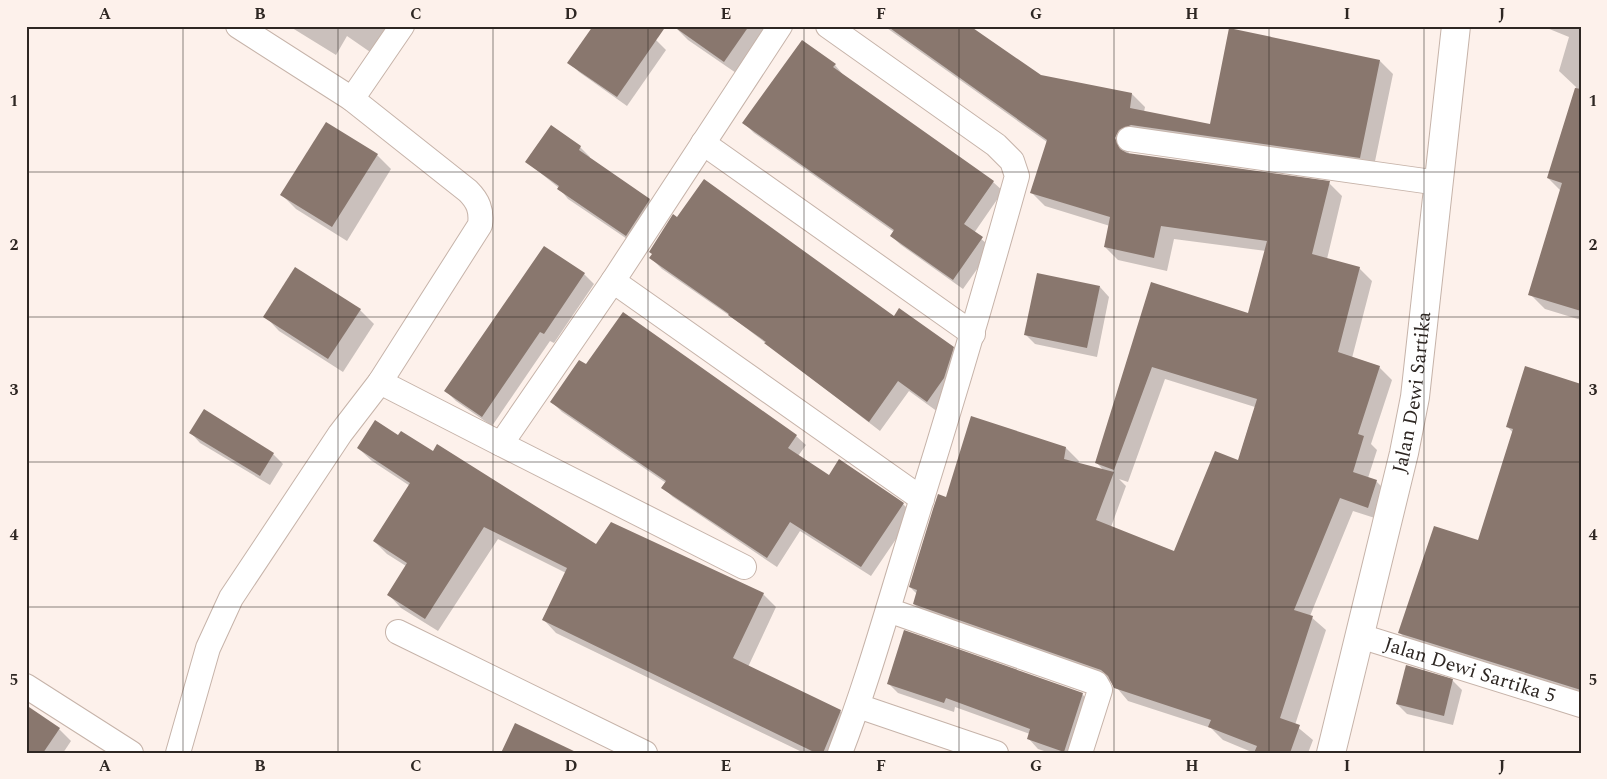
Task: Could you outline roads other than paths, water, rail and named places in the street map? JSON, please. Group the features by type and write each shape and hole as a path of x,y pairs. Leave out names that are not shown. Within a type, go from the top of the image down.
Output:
{"main road":[{"name":"Jalan Dewi Sartika","path":"1331,753 1415,397 1456,26"}],"street":[{"path":"178,753 208,648 231,598 334,442 380,382 480,225 480,211 473,196 456,181 352,99 238,26"},
{"path":"352,99 402,26"},
{"path":"501,444 613,281 780,26"},
{"path":"828,26 996,145 1012,161 1017,176 973,334 858,706 840,753"},
{"path":"1129,139 1439,183"},
{"path":"702,143 973,334"},
{"path":"613,281 922,499"},
{"path":"380,382 744,567"},
{"path":"888,610 1096,684 1100,690 1080,753"},
{"path":"398,632 645,753"},
{"name":"Jalan Dewi Sartika 5","path":"1360,636 1581,705"},
{"path":"26,686 131,753"},
{"path":"858,706 996,753"}]}
